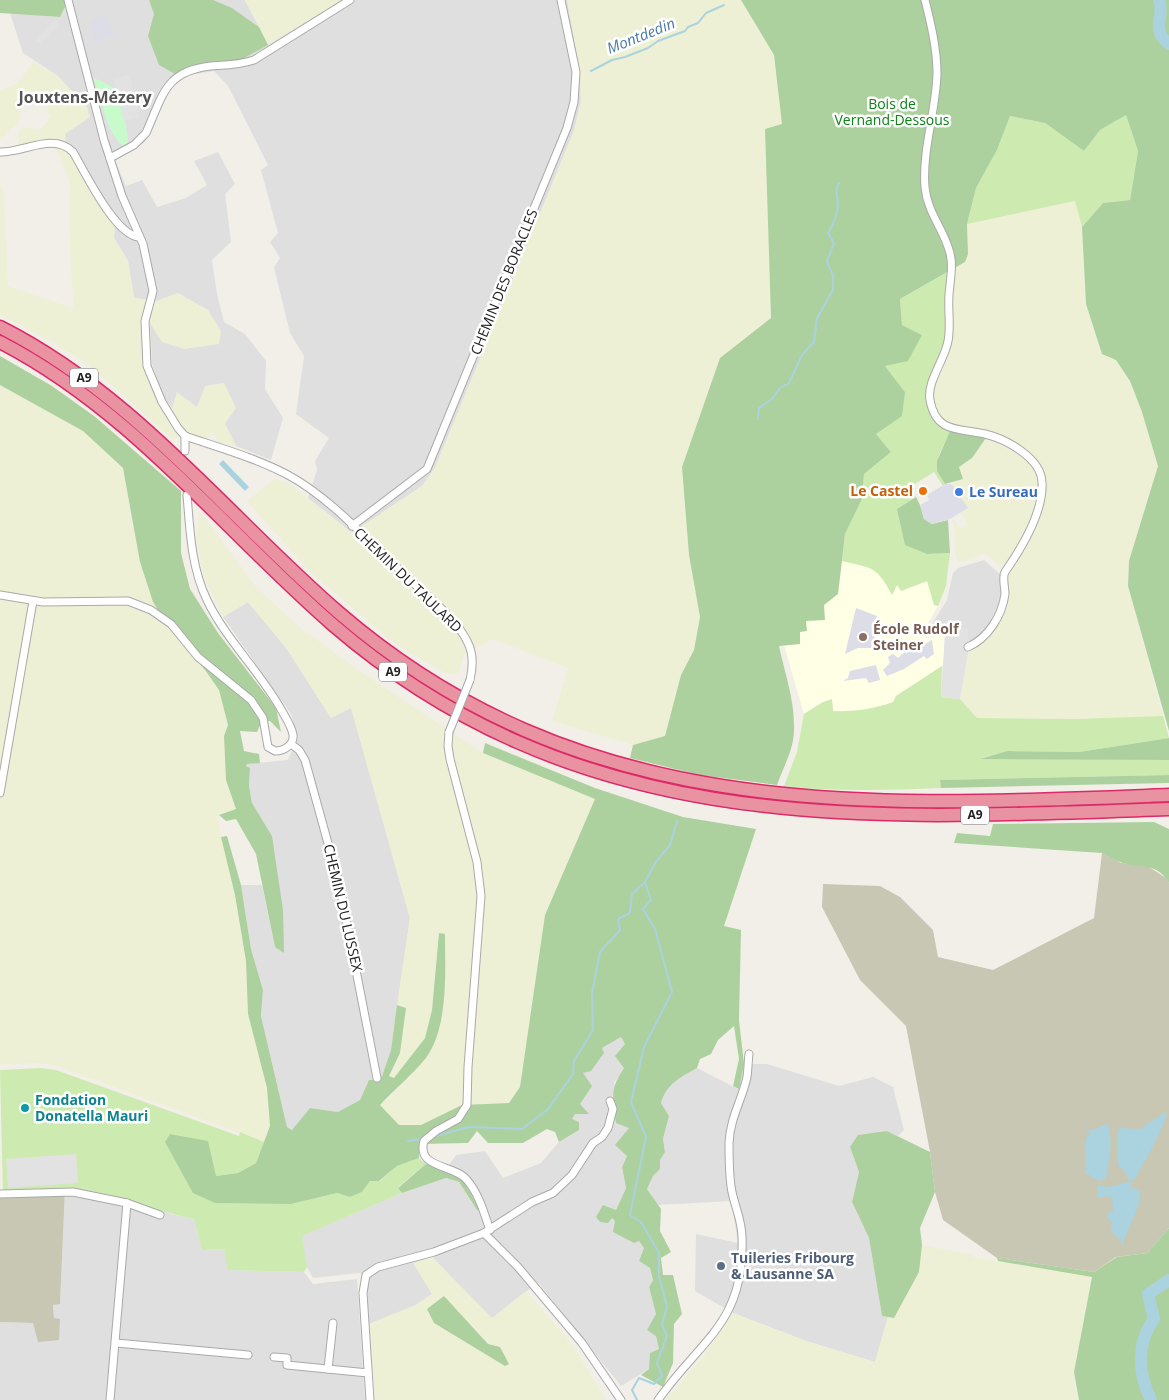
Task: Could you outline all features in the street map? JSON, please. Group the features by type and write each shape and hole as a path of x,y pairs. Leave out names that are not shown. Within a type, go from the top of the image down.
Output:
{"highway":[{"name":"A9","path":"0,327 60,361 130,413 313,589 356,627 402,662 467,702 554,743 624,766 704,784 788,796 861,801 953,802 1169,795"},
{"name":"A9","path":"0,342 54,373 121,423 311,605 348,637 395,673 444,704 495,732 553,757 620,780 701,798 782,809 861,814 943,816 1169,809"}],"street":[{"path":"68,0 110,158 122,196 138,231 138,237 142,244 154,291 145,321 147,366 162,402 178,428 186,436 185,450"},
{"path":"110,158 142,138 168,86 182,73 200,68 254,60 350,0"},
{"name":"CHEMIN DES BORACLES","path":"352,526 427,469 567,128 574,102 576,72 561,0"},
{"path":"925,0 934,39 937,75 925,187 932,214 949,250 951,271 948,348 931,386 929,399 933,411 940,421 951,429 988,435 1027,456 1035,463 1042,483 1034,520 1010,568 1004,573 1005,592 997,619 988,633 968,647"},
{"path":"0,152 49,143 64,145 73,152 118,224 131,236 138,237"},
{"name":"CHEMIN DU TAULARD","path":"186,436 264,463 290,476 316,493 443,612 463,634 472,654 473,664 470,680 449,732 448,746 477,862 481,896 472,996 467,1105 458,1119 436,1131 424,1141 422,1149 426,1160 462,1176 468,1182 482,1206 487,1231"},
{"path":"0,595 33,601 118,600 139,604 151,610 171,624 198,657 251,700 263,718 266,744 276,752 284,750 290,744 292,732 278,702 220,622 206,599 194,564 187,495"},
{"path":"0,793 33,601"},
{"name":"CHEMIN DU LUSSEX","path":"290,744 299,750 305,760 339,883 377,1078"},
{"path":"658,1400 710,1338 731,1308 736,1295 740,1277 742,1237 740,1221 732,1192 730,1131 735,1107 747,1076 748,1054"},
{"path":"370,1400 364,1279 368,1272 378,1267 434,1252 487,1231 532,1202 553,1193 572,1175 593,1143 602,1137 608,1128 612,1109 610,1101"},
{"path":"0,1194 73,1192 127,1203 160,1215"},
{"path":"110,1400 127,1203"},
{"path":"487,1231 582,1344 621,1400"},
{"path":"328,1369 333,1323"},
{"path":"116,1343 248,1355"},
{"path":"274,1357 287,1358 287,1365 368,1373"}],"shaded area":[{"path":"64,0 245,0 268,44 342,0 567,0 580,70 581,102 574,131 435,468 422,486 352,533 308,498 317,470 315,461 329,438 296,414 304,356 290,333 274,267 280,258 270,242 278,233 261,170 268,165 228,86 214,71 183,76 169,91 145,142 115,161 126,186 142,180 157,207 186,198 207,185 194,161 218,152 235,184 225,194 231,242 212,260 217,294 224,322 245,334 266,361 265,389 283,418 271,460 236,446 225,424 198,407 172,408 163,396 152,364 149,322 178,293 157,301 134,298 128,261 114,238 115,219 66,146 64,134 90,117 58,76 23,53 10,13 60,17 66,5"},
{"path":"245,0 342,0 268,45"},
{"path":"567,0 741,0 774,55 782,125 765,129 771,318 720,358 682,467 689,555 700,617 694,650 681,675 665,737 633,745 552,721 568,668 492,639 464,655 458,674 447,674 396,645 309,571 247,501 275,479 289,483 352,533 422,486 435,468 574,131 581,102 580,70"},
{"path":"105,16 116,34 95,43 91,21"},
{"path":"56,19 60,24 41,43 35,40"},
{"path":"33,62 58,76 87,107 90,117 65,134 66,146 115,219 114,238 128,261 134,298 157,301 178,293 208,310 221,331 219,344 184,349 162,342 150,323 152,364 163,396 172,408 177,392 197,407 205,386 224,383 236,408 225,424 236,446 219,442 211,431 207,439 187,433 173,440 89,365 50,341 0,315 0,181 4,195 8,286 73,308 69,214 70,184 59,154 49,142 19,146 18,134 21,128 41,129 51,116 38,90 22,99 19,122 0,139 0,90 18,83"},
{"path":"130,75 140,117 124,121 114,79"},
{"path":"1076,201 1082,227 1086,304 1130,381 1142,412 1158,466 1129,561 1128,586 1163,716 1076,719 977,718 960,699 968,653 978,645 999,620 1007,578 1037,521 1042,472 1037,461 1015,445 952,427 942,419 936,410 932,398 934,387 947,360 953,334 952,296 954,268 968,254 967,224"},
{"path":"0,385 83,431 123,468 140,562 153,602 219,690 228,725 224,736 226,780 236,810 221,813 217,817 235,895 246,961 248,1014 267,1088 270,1126 264,1142 57,1066 38,1063 0,1065"},
{"path":"986,438 1025,458 1032,465 1039,483 1031,519 1016,550 1003,569 985,553 966,561 958,561 955,552 954,524 952,519 960,528 967,524 961,513 967,508 951,484 958,480 959,467 972,458"},
{"path":"945,484 951,484 968,508 950,519 932,524 924,519 920,505 929,500 927,495"},
{"path":"200,511 257,588 301,628 360,671 483,753 596,799 545,915 520,1087 510,1103 462,1105 421,1125 399,1125 380,1105 410,1076 438,1027 439,933 432,1010 425,1038 394,1078 389,1076 400,1053 406,1008 397,1005 410,918 351,708 331,718 287,649 248,602 223,617 205,580 196,538"},
{"path":"984,560 1001,575 1002,592 999,605 985,631 970,642 968,640 968,630 951,624 946,632 929,636 926,634 947,600 953,573 958,568"},
{"name":"École Rudolf Steiner","path":"842,561 870,567 882,574 892,594 898,584 901,591 928,581 934,605 938,606 922,633 926,638 945,634 944,663 896,696 893,702 850,712 833,711 832,700 823,702 804,714 784,645 800,644 800,632 806,621 838,593"},
{"path":"248,602 287,649 331,718 351,707 410,918 391,1050 381,1079 369,1080 360,1100 338,1112 310,1108 293,1130 287,1127 261,1016 263,990 251,949 241,885 262,885 275,947 272,836 252,803 249,786 250,768 246,767 247,764 288,760 298,737 291,714 223,617"},
{"path":"856,608 877,616 872,626 877,646 875,648 858,648 845,654"},
{"path":"951,623 968,630 968,653 960,699 941,697 945,633"},
{"path":"932,640 934,654 927,659 924,656 904,669 887,676 883,670 890,663 888,657 893,654 898,658 915,641 923,641 925,644"},
{"path":"876,665 880,680 869,683 866,678 843,681 848,678 850,671"},
{"path":"1102,853 1121,863 1146,865 1166,878 1169,883 1169,1228 1147,1253 1116,1257 1094,1272 997,1258 943,1220 935,1192 930,1152 906,1026 860,980 822,907 823,884 880,886 900,897 933,930 938,957 993,970 1094,918"},
{"path":"621,1037 625,1044 624,1068 614,1083 629,1128 627,1156 622,1167 626,1188 612,1218 639,1241 644,1248 639,1261 650,1268 653,1280 649,1287 656,1314 656,1336 659,1349 649,1369 621,1386 538,1282 492,1319 432,1257 432,1294 416,1305 369,1324 367,1288 370,1277 359,1273 313,1278 307,1267 301,1236 402,1193 446,1178 459,1182 477,1210 462,1178 445,1171 456,1155 485,1151 503,1178 541,1163 559,1142 579,1130 571,1119 580,1104 583,1073 602,1048"},
{"path":"744,1064 767,1064 839,1086 873,1077 893,1087 904,1130 898,1136 887,1131 850,1147 859,1172 852,1202 869,1238 882,1316 888,1317 875,1362 806,1341 733,1313 695,1291 696,1234 738,1243 731,1201 658,1205 647,1189 653,1176 660,1169 660,1159 665,1152 663,1139 669,1116 661,1103 663,1095 673,1081 697,1068 738,1089"},
{"path":"76,1154 78,1183 8,1188 6,1159"},
{"path":"65,1189 123,1198 171,1214 194,1219 202,1250 224,1249 229,1270 304,1272 313,1284 357,1279 365,1400 0,1400 0,1322 33,1323 59,1319 54,1318 53,1304 60,1304"},
{"path":"65,1189 60,1304 53,1305 54,1318 60,1319 59,1340 38,1342 33,1323 0,1322 0,1197"},
{"path":"922,1245 970,1254 973,1257 1092,1277 1074,1372 1079,1400 665,1400 703,1357 733,1313 806,1341 875,1362 888,1317 894,1317 919,1272"},
{"path":"432,1257 492,1318 526,1291 573,1345 606,1400 375,1400 369,1324 416,1305 432,1294 413,1263","holes":["444,1297 509,1364 505,1366 434,1323 427,1309"]}],"green space":[{"path":"0,0 64,0 66,5 60,17 0,13"},
{"path":"149,0 213,0 232,8 259,27 268,45 228,67 175,74 159,65 148,36 154,14"},
{"name":"Bois de Vernand-Dessous","path":"741,0 1169,0 1169,731 1128,586 1129,561 1158,466 1142,412 1130,381 1116,360 1102,354 1086,304 1082,227 1103,203 1130,200 1138,151 1126,115 1100,130 1084,151 1045,123 1010,116 997,150 976,188 967,224 968,254 965,262 900,299 902,325 922,335 908,361 885,366 905,392 902,416 876,434 891,452 864,474 862,499 845,534 838,594 824,605 825,620 806,621 807,631 800,632 800,644 779,646 791,698 794,737 777,785 700,775 630,758 633,745 665,736 681,675 694,650 700,617 689,555 682,467 720,358 771,318 765,129 782,124 774,55"},
{"path":"93,78 109,85 119,96 128,138 128,142 123,146 117,140 108,123"},
{"path":"1126,115 1138,151 1130,200 1103,203 1082,227 1075,201 967,224 976,188 997,150 1010,116 1045,123 1084,151 1100,130"},
{"path":"948,272 949,319 947,337 941,359 928,391 930,410 937,420 950,431 938,458 938,469 945,484 943,486 934,472 910,487 916,497 897,509 927,554 950,553 946,586 938,606 934,605 927,581 901,591 897,585 892,595 882,578 873,570 842,561 845,534 862,499 864,474 891,452 876,434 905,392 885,366 922,335 902,325 900,299"},
{"path":"0,356 52,386 94,416 181,491 181,553 190,589 218,633 276,708 281,732 270,721 262,721 257,732 240,731 244,751 259,754 260,763 247,764 246,766 250,768 249,786 252,803 272,836 283,910 284,953 275,947 256,854 236,819 226,821 219,815 236,809 226,780 224,736 228,725 219,690 205,670 170,629 153,602 140,562 123,468 83,431 0,385"},
{"path":"950,431 986,438 972,458 959,467 963,479 945,484 937,471 937,461"},
{"path":"916,497 924,519 932,524 948,520 950,553 927,554 905,545 897,509"},
{"path":"942,666 941,697 960,699 977,718 1076,719 1163,716 1169,738 1079,752 1007,751 982,758 1169,760 1169,775 940,780 941,788 843,790 784,786 797,752 804,714 823,702 832,699 833,711 864,710 893,702 896,696"},
{"path":"1169,738 1169,760 980,759 1007,751 1079,752"},
{"path":"485,743 595,788 683,817 756,829 724,926 741,930 739,1020 744,1064 739,1089 733,1086 739,1059 734,1026 718,1040 711,1054 700,1059 697,1068 670,1086 663,1096 661,1103 669,1116 663,1139 665,1152 660,1160 660,1169 653,1176 647,1189 661,1209 660,1231 671,1252 661,1258 663,1275 673,1275 682,1314 674,1324 673,1363 663,1387 641,1375 649,1369 650,1353 659,1349 656,1336 647,1330 656,1314 649,1287 653,1280 650,1268 639,1261 644,1248 639,1241 634,1243 613,1232 615,1221 612,1218 608,1223 600,1222 596,1217 603,1205 616,1210 626,1188 622,1167 627,1156 615,1145 629,1128 616,1123 613,1100 616,1082 624,1068 615,1056 625,1044 621,1037 602,1048 604,1053 591,1071 583,1073 592,1086 580,1104 589,1114 575,1114 572,1119 579,1122 579,1130 559,1142 555,1132 547,1129 523,1143 488,1143 477,1131 468,1143 419,1144 419,1158 397,1166 379,1181 370,1181 362,1192 350,1197 337,1193 291,1204 215,1203 193,1193 165,1142 170,1134 208,1141 216,1176 238,1173 256,1163 270,1126 267,1088 248,1014 246,961 235,895 221,837 227,836 241,885 251,949 263,990 261,1016 287,1127 292,1130 310,1108 338,1112 360,1100 369,1080 381,1079 391,1050 397,1005 406,1008 400,1053 389,1076 394,1078 425,1038 432,1010 439,933 445,934 445,964 444,998 439,1030 426,1058 380,1105 399,1125 421,1125 462,1105 509,1103 520,1087 545,915 595,799 483,753"},
{"path":"1169,775 1169,783 941,788 940,780"},
{"path":"1154,822 1169,829 1169,883 1159,871 1126,864 1102,853 954,843 957,833 990,836 993,824"},
{"path":"40,1068 56,1070 239,1136 240,1132 264,1142 256,1163 238,1173 216,1176 193,1193 291,1204 337,1193 350,1197 362,1192 370,1181 380,1181 397,1166 419,1158 426,1164 398,1187 402,1193 302,1236 307,1267 304,1272 228,1270 224,1249 202,1250 194,1219 82,1190 57,1189 3,1195 0,1070"},
{"path":"887,1131 930,1152 935,1192 920,1228 922,1245 919,1272 894,1318 882,1316 869,1238 852,1202 859,1172 850,1147 858,1135"},
{"path":"426,1164 462,1178 480,1211 477,1210 459,1182 446,1178 402,1193 398,1188"},
{"path":"1169,1228 1169,1400 1079,1400 1074,1372 1092,1277 998,1261 997,1258 1094,1272 1117,1257 1147,1253"},
{"path":"444,1296 488,1344 500,1347 509,1364 505,1366 434,1323 427,1309"}],"water":[{"path":"223,460 249,487 245,491 219,464"},
{"path":"1164,1113 1167,1114 1157,1139 1135,1179 1128,1180 1126,1173 1118,1165 1117,1141 1119,1128 1140,1129"},
{"path":"1107,1123 1111,1144 1106,1179 1100,1181 1085,1173 1086,1138 1091,1134 1085,1130 1094,1130"},
{"path":"1132,1181 1132,1190 1135,1188 1140,1190 1139,1204 1122,1245 1120,1240 1111,1231 1112,1222 1107,1217 1108,1212 1113,1211 1112,1196 1107,1197 1105,1195 1102,1198 1097,1198 1098,1186 1109,1187"}],"pier":[{"path":"626,759 697,776 757,785 753,813 683,802 618,787 621,774 671,785 622,773"}],"waterway":[{"path":"1159,0 1161,6 1160,33 1169,44"},
{"name":"Montdedin","path":"591,71 612,60 648,48 658,41 685,31 688,27 698,23 706,13 724,5"},
{"path":"758,419 759,408 772,399 780,388 789,383 802,355 814,342 817,318 833,290 833,276 827,261 834,243 828,233 836,215 839,183"},
{"path":"435,1136 469,1127 522,1129 548,1109 573,1074 574,1061 593,1030 592,993 600,952 620,930 618,919 630,913 632,894 645,882 655,863 670,845 677,821"},
{"path":"637,1400 632,1390 639,1378 654,1384 662,1376 657,1363 667,1336 662,1324 667,1307 659,1276 659,1253 641,1222 630,1215 646,1137 631,1102 644,1047 672,992 655,929 643,909 651,900 645,882"},
{"path":"408,1141 423,1139"},
{"path":"1151,1400 1141,1370 1144,1339 1154,1319 1148,1294 1169,1280"}],"place":[{"name":"Le Castel","path":"923,491"},
{"name":"Le Sureau","path":"959,492"},
{"name":"École Rudolf Steiner","path":"863,637"},
{"name":"Fondation Donatella Mauri","path":"25,1108"},
{"name":"Tuileries Fribourg & Lausanne SA","path":"721,1266"}],"district":[{"name":"Jouxtens-Mézery","path":"85,97"}]}
